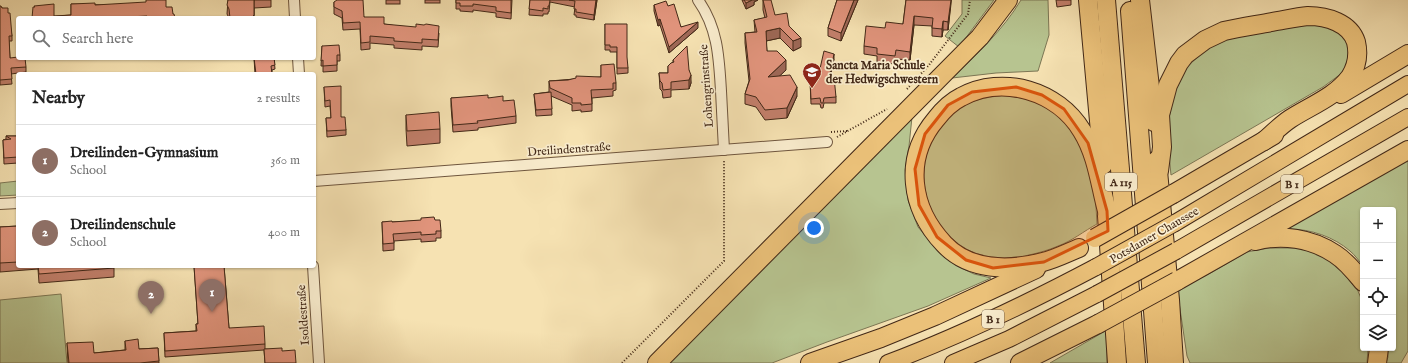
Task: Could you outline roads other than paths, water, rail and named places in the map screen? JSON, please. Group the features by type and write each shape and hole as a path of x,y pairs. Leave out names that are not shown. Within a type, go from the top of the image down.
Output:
{"highway":[{"path":"657,363 980,37 1008,0"},
{"path":"1088,0 1107,211 1117,363"},
{"name":"A 115","path":"1106,0 1136,363"},
{"name":"A 115","path":"1129,0 1157,363"},
{"path":"1140,0 1159,172 1174,363"},
{"path":"1159,172 1162,147 1160,115 1168,85 1178,63 1195,46 1213,35 1224,31 1308,16 1336,21 1346,27 1356,41 1358,51 1355,68 1349,77 1338,90 1289,120 1264,140"},
{"path":"810,363 881,338 935,316 1000,287 1079,248 1173,194 1408,54"},
{"path":"1079,248 1044,262 1008,268 993,268 966,260 947,247 930,229 919,205 914,182 917,156 925,134 931,124 948,105 960,97 985,88 1016,87 1042,95 1064,110 1082,131 1093,156 1107,211"},
{"path":"1022,362 1098,324 1177,281 1408,150"},
{"path":"1239,245 1276,238 1306,241 1335,254 1346,263 1360,279"},
{"path":"1170,300 1175,306 1178,339 1183,363"},
{"path":"1377,363 1379,351"}],"main road":[{"name":"Potsdamer Chaussee","path":"888,363 927,348 986,322 1033,300 1096,267 1175,223 1408,84"},
{"name":"Potsdamer Chaussee","path":"953,363 1009,339 1097,294 1176,251 1408,117"}],"street":[{"path":"294,0 295,16"},
{"name":"Lohengrinstraße","path":"698,0 706,12 716,37 719,59 724,150"},
{"path":"298,60 299,72"},
{"name":"Dreilindenstraße","path":"316,181 827,142"},
{"path":"0,204 16,203"},
{"name":"Isoldestraße","path":"313,268 320,363"}],"place":[{"name":"Sancta Maria Schule der Hedwigschwestern","path":"812,89"},
{"name":"Dreilinden-Gymnasium","path":"212,312"},
{"name":"Dreilindenschule","path":"151,314"}]}
